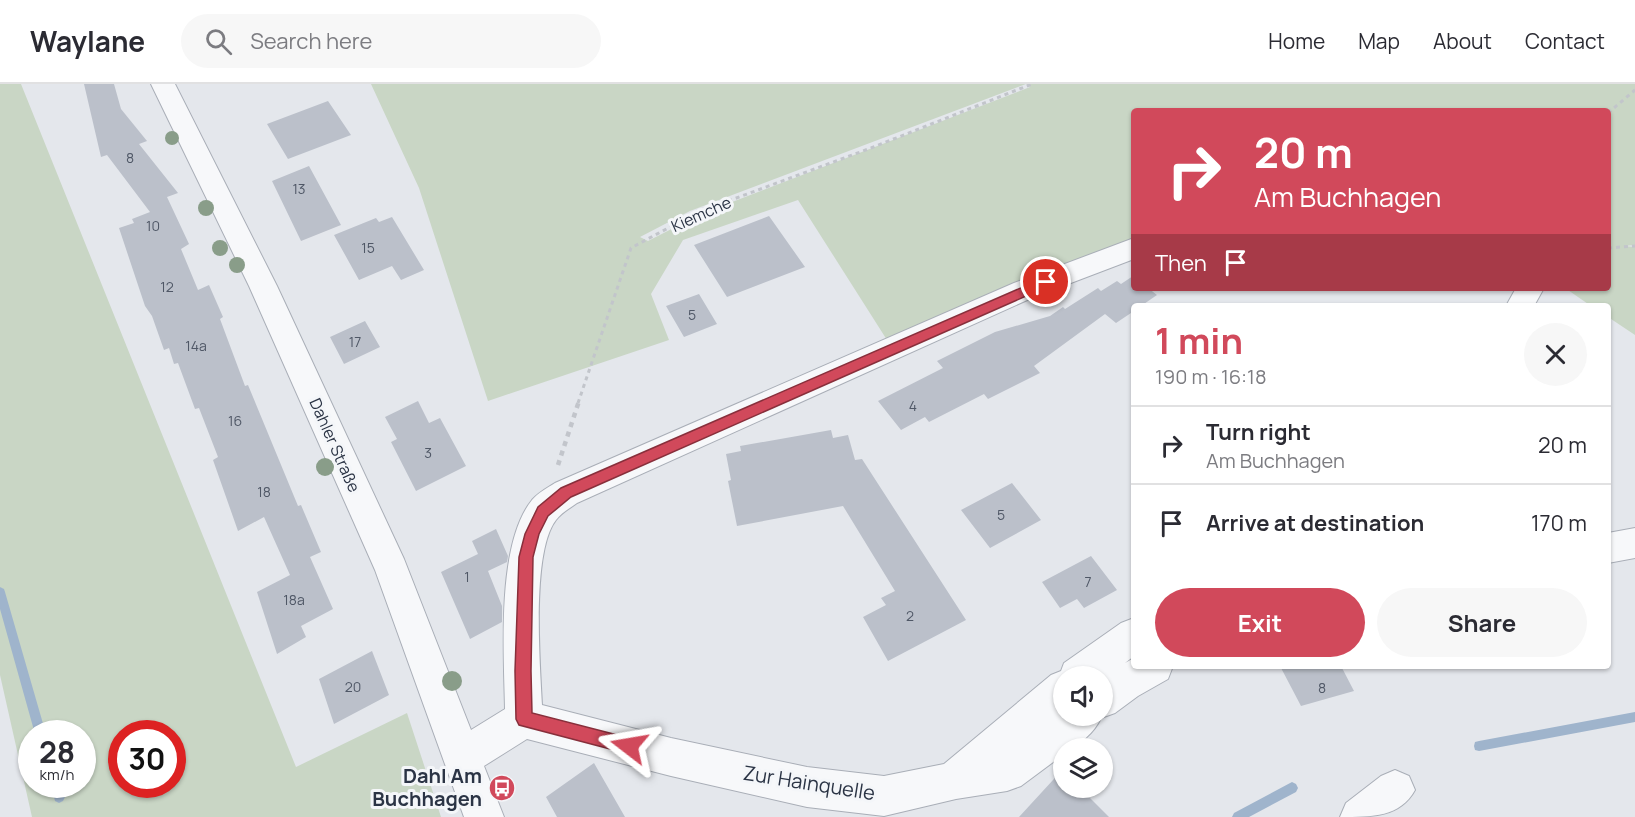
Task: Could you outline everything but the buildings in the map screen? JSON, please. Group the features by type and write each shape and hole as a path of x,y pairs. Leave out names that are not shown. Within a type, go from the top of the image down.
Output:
{"street":[{"name":"Dahler Straße","path":"164,84 173,108 263,286 392,570 464,757 484,817"},
{"path":"464,757 524,719 526,557 532,534 543,511 566,493 1024,290 1131,249"},
{"path":"1611,547 1635,543"},
{"path":"1091,666 1131,637"},
{"path":"1113,692 1150,669"},
{"name":"Zur Hainquelle","path":"524,719 807,787 884,796 953,781 1053,697"},
{"path":"953,781 1007,772 1069,726"},
{"path":"1360,817 1395,790"}],"path":[{"name":"Kiemche","path":"543,511 608,310 631,249 696,213 871,148 1032,84"},
{"path":"1611,110 1635,90"},
{"path":"1611,248 1635,246"}],"green space":[{"path":"0,84 21,84 296,767 407,713 441,817 32,817 28,798 96,798 96,720 18,720 18,755 0,675"},
{"path":"371,84 1026,84 1635,84 1635,245 1624,246 1635,247 1635,335 1611,319 1611,303 1587,303 1569,291 1611,291 1611,108 1131,108 1131,241 887,340 798,200 683,240 651,294 669,340 488,401 419,188","holes":["1026,84 1030,87 701,214 648,241 640,237 690,211"]}],"waterway":[{"path":"0,592 37,720"},
{"path":"1479,746 1635,717"},
{"path":"1238,817 1292,788"}],"place":[{"name":"Dahl Am Buchhagen","path":"502,788"}],"route":[{"path":"629,746 524,719 526,557 532,534 543,511 566,493 1046,282"}]}
